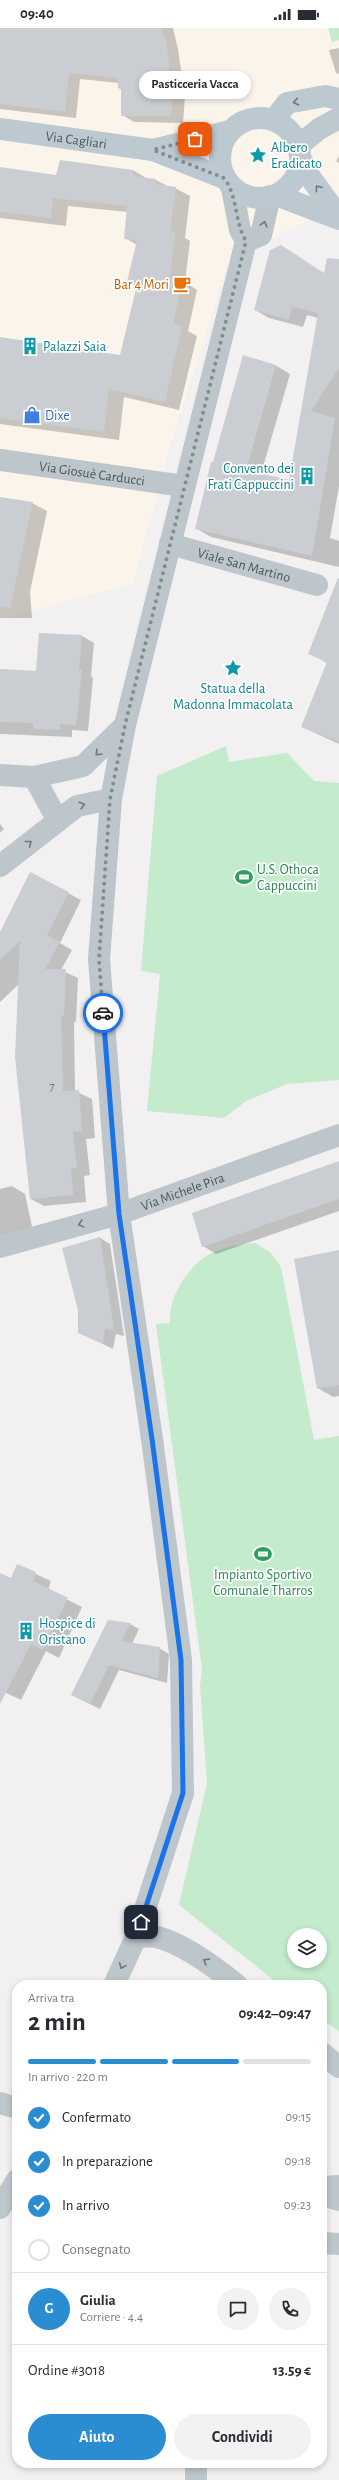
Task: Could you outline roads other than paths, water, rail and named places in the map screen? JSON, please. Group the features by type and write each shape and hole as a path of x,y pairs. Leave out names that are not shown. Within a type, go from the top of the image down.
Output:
{"main road":[{"path":"274,120 287,103 326,96 339,99"},
{"path":"339,118 319,129 299,152 299,169 294,180 286,189 273,196 253,198 242,194 228,183 220,166 220,154 223,141 230,131 243,121 253,118 274,120 286,128 299,152 310,177 339,218"},
{"name":"Via Cagliari","path":"0,129 153,150 228,183"},
{"name":"Via Cagliari","path":"153,150 230,131"},
{"path":"273,196 339,218"}],"street":[{"path":"116,1980 136,1937 183,1793 184,1734 180,1652 152,1439 119,1214 99,959 110,799 125,725 246,241 240,230 228,183"},
{"path":"246,241 261,235 273,196"},
{"name":"Via Giosuè Carducci","path":"0,460 184,486"},
{"name":"Viale San Martino","path":"170,544 317,585"},
{"path":"0,775 34,777 83,766 125,725"},
{"path":"34,777 58,821"},
{"path":"0,866 78,806 110,799"},
{"name":"Via Michele Pira","path":"0,1247 119,1214 339,1135"},
{"path":"136,1937 157,1937 207,1961 231,1980"},
{"path":"327,2057 339,2067"},
{"path":"0,2103 12,2107"},
{"path":"327,2187 339,2186"},
{"path":"0,2208 12,2188"},
{"path":"327,2196 339,2200"},
{"path":"327,2243 339,2244"},
{"path":"196,2468 196,2480"}],"place":[{"name":"Pasticceria Vacca","path":"195,139"},
{"name":"Albero Eradicato","path":"258,155"},
{"name":"Bar 4 Mori","path":"182,284"},
{"name":"Palazzi Saia","path":"30,346"},
{"name":"Dixe","path":"32,415"},
{"name":"Convento dei Frati Cappuccini","path":"307,476"},
{"name":"Statua della Madonna Immacolata","path":"233,668"},
{"name":"U.S. Othoca Cappuccini","path":"244,877"},
{"name":"Impianto Sportivo Comunale Tharros","path":"263,1554"},
{"name":"Hospice di Oristano","path":"26,1631"}]}
